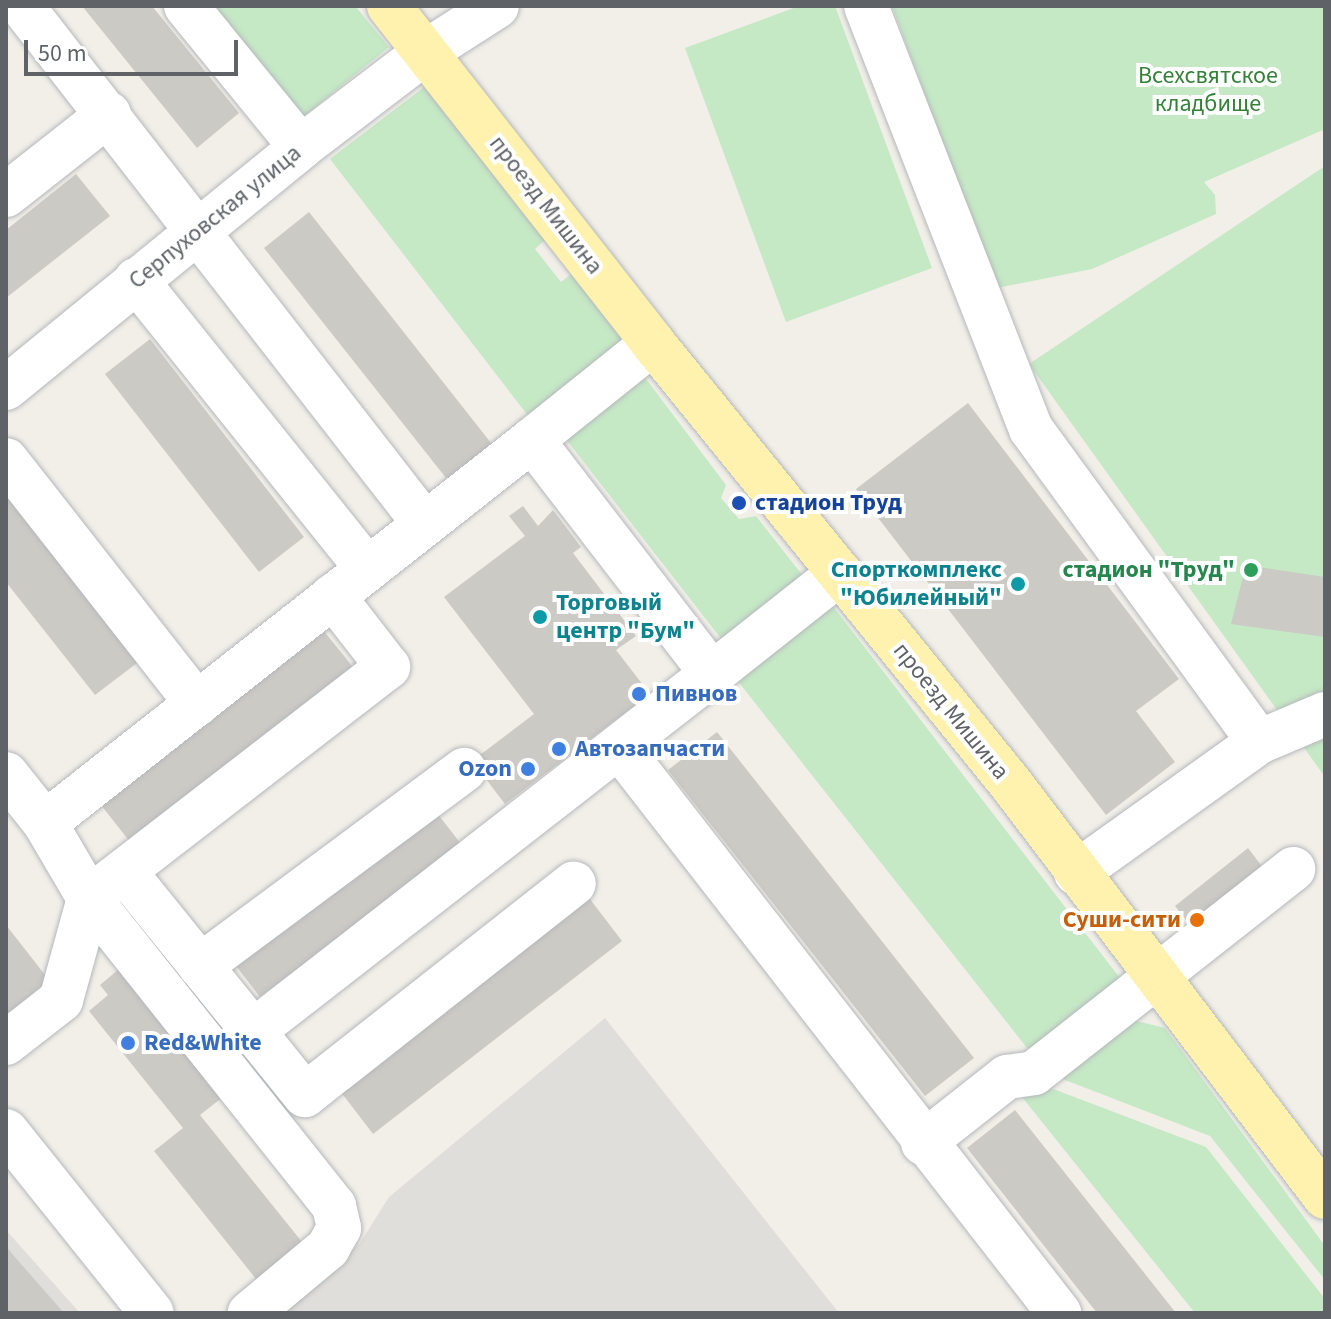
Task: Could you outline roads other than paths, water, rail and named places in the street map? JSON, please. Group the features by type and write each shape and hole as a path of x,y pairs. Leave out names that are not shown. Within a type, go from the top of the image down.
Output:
{"main road":[{"name":"проезд Мишина","path":"389,6 653,343 1011,784 1325,1197"}],"street":[{"path":"22,6 424,523"},
{"path":"186,6 301,147"},
{"name":"Серпуховская улица","path":"6,388 301,147 427,51 497,6"},
{"path":"866,6 1031,429 1259,742"},
{"path":"6,195 109,114"},
{"path":"136,280 367,568"},
{"path":"45,823 653,343"},
{"path":"532,440 712,674"},
{"path":"6,460 197,704"},
{"path":"252,1032 620,748 840,573"},
{"path":"6,1043 61,1000 89,898 388,667 333,596"},
{"path":"1076,873 1259,742 1325,714"},
{"path":"620,748 923,1143 1059,1313"},
{"path":"200,966 464,770"},
{"path":"6,774 45,823 89,898 334,1206 339,1228 328,1248 250,1313"},
{"path":"923,1143 1007,1077 1034,1073 1293,869"},
{"path":"124,871 305,1095"},
{"path":"292,1153 305,1095 574,883"},
{"path":"6,1131 152,1313"}],"place":[{"name":"стадион Труд","path":"739,503"},
{"name":"стадион \"Труд\"","path":"1251,570"},
{"name":"Спорткомплекс \"Юбилейный\"","path":"1018,584"},
{"name":"Торговый центр \"Бум\"","path":"540,617"},
{"name":"Пивнов","path":"639,694"},
{"name":"Автозапчасти","path":"559,749"},
{"name":"Ozon","path":"528,769"},
{"name":"Суши-сити","path":"1197,920"},
{"name":"Red&White","path":"128,1043"}],"park label":[{"name":"Всехсвятское кладбище","path":"1208,90"}]}
